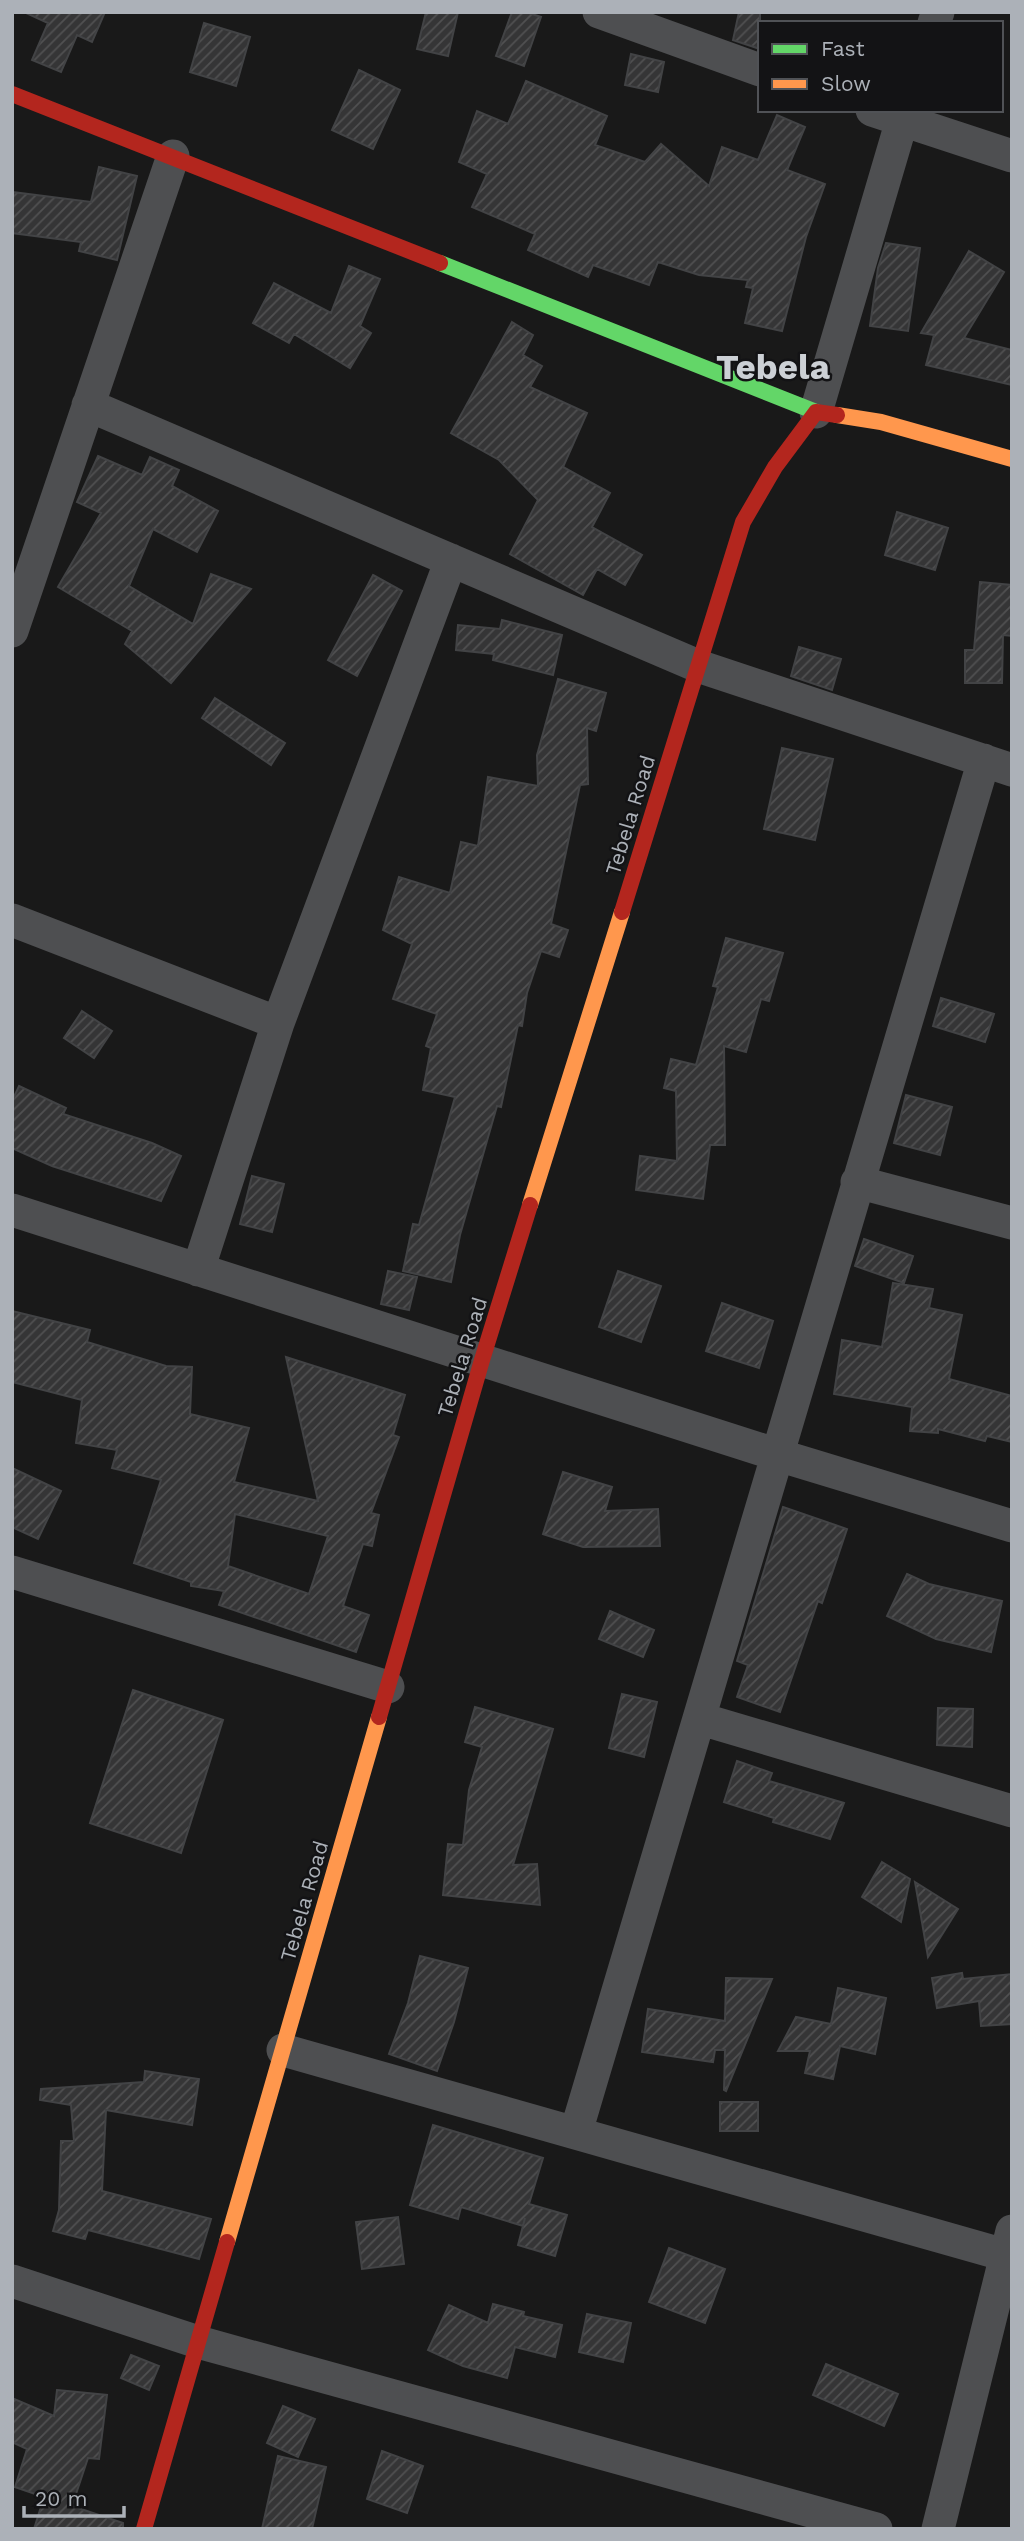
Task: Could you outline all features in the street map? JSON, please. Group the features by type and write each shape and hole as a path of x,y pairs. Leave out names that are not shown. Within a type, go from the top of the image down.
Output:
{"main road":[{"path":"12,94 816,412 881,422 1012,458"},
{"name":"Tebela Road","path":"144,2529 482,1360 743,522 775,467 816,412"}],"street":[{"path":"599,12 661,22 758,69"},
{"path":"816,412 892,114 1012,156"},
{"path":"12,631 173,156"},
{"path":"88,405 698,666 998,765 857,1182 701,1719 576,2133"},
{"path":"198,1270 278,1023 451,560"},
{"path":"12,920 278,1023"},
{"path":"857,1182 1012,1223"},
{"path":"12,1210 778,1455 1012,1526"},
{"path":"12,1572 387,1687"},
{"path":"701,1719 1012,1811"},
{"path":"283,2050 576,2133 1009,2248 938,2529"},
{"path":"12,2281 198,2342 876,2529"}],"building":[{"path":"24,12 105,12 92,42 77,35 61,72 32,60 48,23"},
{"path":"426,12 458,12 448,56 417,49"},
{"path":"512,12 526,12 541,17 524,66 496,56"},
{"path":"739,12 760,12 758,48 733,40"},
{"path":"204,23 250,37 236,86 190,72"},
{"path":"631,54 664,62 658,92 625,85"},
{"path":"359,70 400,90 373,149 332,130"},
{"path":"526,81 607,116 595,145 645,162 661,144 709,186 722,147 758,160 777,115 805,127 787,170 825,184 806,237 782,331 745,323 753,288 746,287 748,280 699,275 658,262 649,285 593,265 588,277 528,250 535,234 472,207 487,174 459,162 477,111 508,124"},
{"path":"99,167 137,176 117,260 79,251 81,242 12,233 12,192 91,202"},
{"path":"886,243 920,248 908,331 870,326 878,268"},
{"path":"969,251 1004,272 964,338 1012,350 1012,385 926,365 934,335 921,333"},
{"path":"349,266 380,279 360,326 371,333 350,368 294,334 289,343 253,323 274,283 331,313"},
{"path":"512,322 533,335 523,355 542,366 530,387 587,413 563,467 610,493 592,527 642,555 625,585 597,569 583,595 510,554 538,500 499,460 451,433"},
{"path":"98,456 142,475 150,457 179,470 172,486 218,511 197,552 153,529 129,586 193,624 211,574 251,589 171,683 125,644 132,631 58,587 101,513 77,502"},
{"path":"897,512 948,528 935,570 885,555"},
{"path":"373,575 402,591 357,676 328,660"},
{"path":"980,582 1012,585 1012,636 1003,635 1002,683 965,683 965,650 974,650"},
{"path":"502,620 562,635 553,675 493,660 494,654 456,650 458,625 500,629"},
{"path":"799,647 841,659 832,690 791,676"},
{"path":"558,679 606,693 596,731 587,728 588,784 580,785 551,924 568,930 559,957 541,951 527,993 522,1026 518,1025 501,1107 497,1106 460,1235 451,1282 403,1271 413,1224 419,1225 455,1097 423,1090 431,1048 426,1046 437,1014 393,999 412,944 383,930 399,877 450,893 461,842 478,846 488,777 538,786 537,755"},
{"path":"215,698 285,743 271,765 202,718"},
{"path":"782,748 833,759 815,840 764,829"},
{"path":"726,938 783,953 769,1001 761,999 746,1052 724,1046 725,1145 710,1145 703,1199 636,1190 640,1156 677,1161 676,1091 664,1088 671,1059 696,1065 718,987 713,986"},
{"path":"941,998 994,1014 985,1042 933,1026"},
{"path":"82,1011 112,1031 94,1058 64,1038"},
{"path":"19,1086 66,1108 63,1114 152,1143 181,1156 161,1201 52,1166 12,1148 12,1101"},
{"path":"906,1095 952,1107 940,1155 894,1143"},
{"path":"252,1176 284,1184 272,1232 240,1224"},
{"path":"864,1239 913,1256 904,1283 855,1266"},
{"path":"388,1271 417,1277 409,1310 381,1304"},
{"path":"618,1271 661,1286 641,1342 599,1327"},
{"path":"893,1283 933,1289 929,1308 962,1315 949,1379 1012,1396 1012,1442 987,1436 985,1441 938,1429 938,1433 910,1431 912,1407 834,1394 842,1340 882,1347"},
{"path":"722,1303 773,1321 759,1368 706,1351"},
{"path":"12,1311 90,1330 87,1342 166,1366 192,1367 190,1414 249,1428 234,1482 318,1501 286,1357 405,1395 393,1435 399,1437 371,1513 379,1515 372,1546 363,1544 343,1606 369,1615 356,1652 219,1605 224,1591 191,1586 191,1582 134,1563 161,1480 112,1468 117,1450 76,1443 82,1400 12,1382","holes":["235,1514 328,1536 309,1594 228,1566"]},
{"path":"12,1468 61,1491 38,1539 12,1527"},
{"path":"563,1472 612,1487 605,1511 658,1509 660,1546 583,1547 543,1534"},
{"path":"783,1507 847,1529 822,1603 818,1601 780,1712 737,1697 748,1665 737,1661"},
{"path":"907,1574 929,1584 1002,1601 991,1652 936,1639 887,1616"},
{"path":"610,1611 654,1630 643,1657 599,1639"},
{"path":"133,1690 223,1720 181,1853 90,1823"},
{"path":"622,1694 657,1702 644,1757 609,1748"},
{"path":"475,1707 553,1729 513,1865 537,1864 540,1905 443,1895 448,1844 463,1845 469,1790 482,1747 465,1742"},
{"path":"938,1708 973,1709 972,1747 937,1745"},
{"path":"737,1761 772,1773 769,1781 844,1803 830,1839 773,1822 774,1818 724,1802"},
{"path":"882,1862 910,1879 901,1922 862,1897"},
{"path":"915,1882 958,1909 928,1957"},
{"path":"420,1956 468,1968 454,2022 437,2071 389,2054 408,2003"},
{"path":"962,1973 963,1979 1012,1974 1012,2024 981,2026 979,2001 937,2008 932,1978"},
{"path":"726,1978 772,1979 726,2091 725,2050 715,2050 713,2062 642,2052 648,2009 725,2021"},
{"path":"838,1988 886,1998 875,2054 840,2046 833,2079 805,2073 810,2051 778,2051 796,2017 831,2024"},
{"path":"145,2071 199,2079 192,2125 106,2110 102,2191 211,2219 199,2259 88,2230 85,2239 53,2231 59,2210 61,2141 74,2141 71,2105 40,2100 41,2089 144,2082"},
{"path":"720,2102 758,2102 758,2131 720,2131"},
{"path":"433,2125 543,2158 529,2204 567,2215 555,2256 518,2245 523,2226 461,2207 458,2219 410,2205"},
{"path":"398,2217 404,2264 362,2269 356,2222"},
{"path":"669,2248 725,2269 705,2323 649,2302"},
{"path":"493,2304 524,2312 523,2316 562,2325 555,2357 515,2347 507,2378 463,2366 428,2350 449,2305 488,2323"},
{"path":"587,2314 631,2323 623,2362 579,2352"},
{"path":"131,2355 159,2366 149,2390 121,2378"},
{"path":"826,2364 898,2394 884,2426 813,2395"},
{"path":"57,2390 107,2395 99,2459 88,2458 72,2506 123,2523 123,2529 34,2529 44,2497 15,2487 27,2449 12,2442 12,2398 54,2416"},
{"path":"283,2406 315,2419 298,2457 267,2443"},
{"path":"382,2451 423,2466 407,2513 367,2499"},
{"path":"278,2456 326,2467 312,2529 262,2529"}],"traffic: fast":[{"path":"440,263 816,412"}],"traffic: slow":[{"path":"837,415 881,422 1012,459"},
{"path":"530,1205 622,912"},
{"path":"227,2242 379,1717"}],"traffic: jam":[{"path":"12,94 440,263"},
{"path":"622,912 743,522 775,467 816,412 837,415"},
{"path":"379,1717 482,1360 530,1205"},
{"path":"144,2529 227,2242"}],"district":[{"name":"Tebela","path":"773,367"}]}
